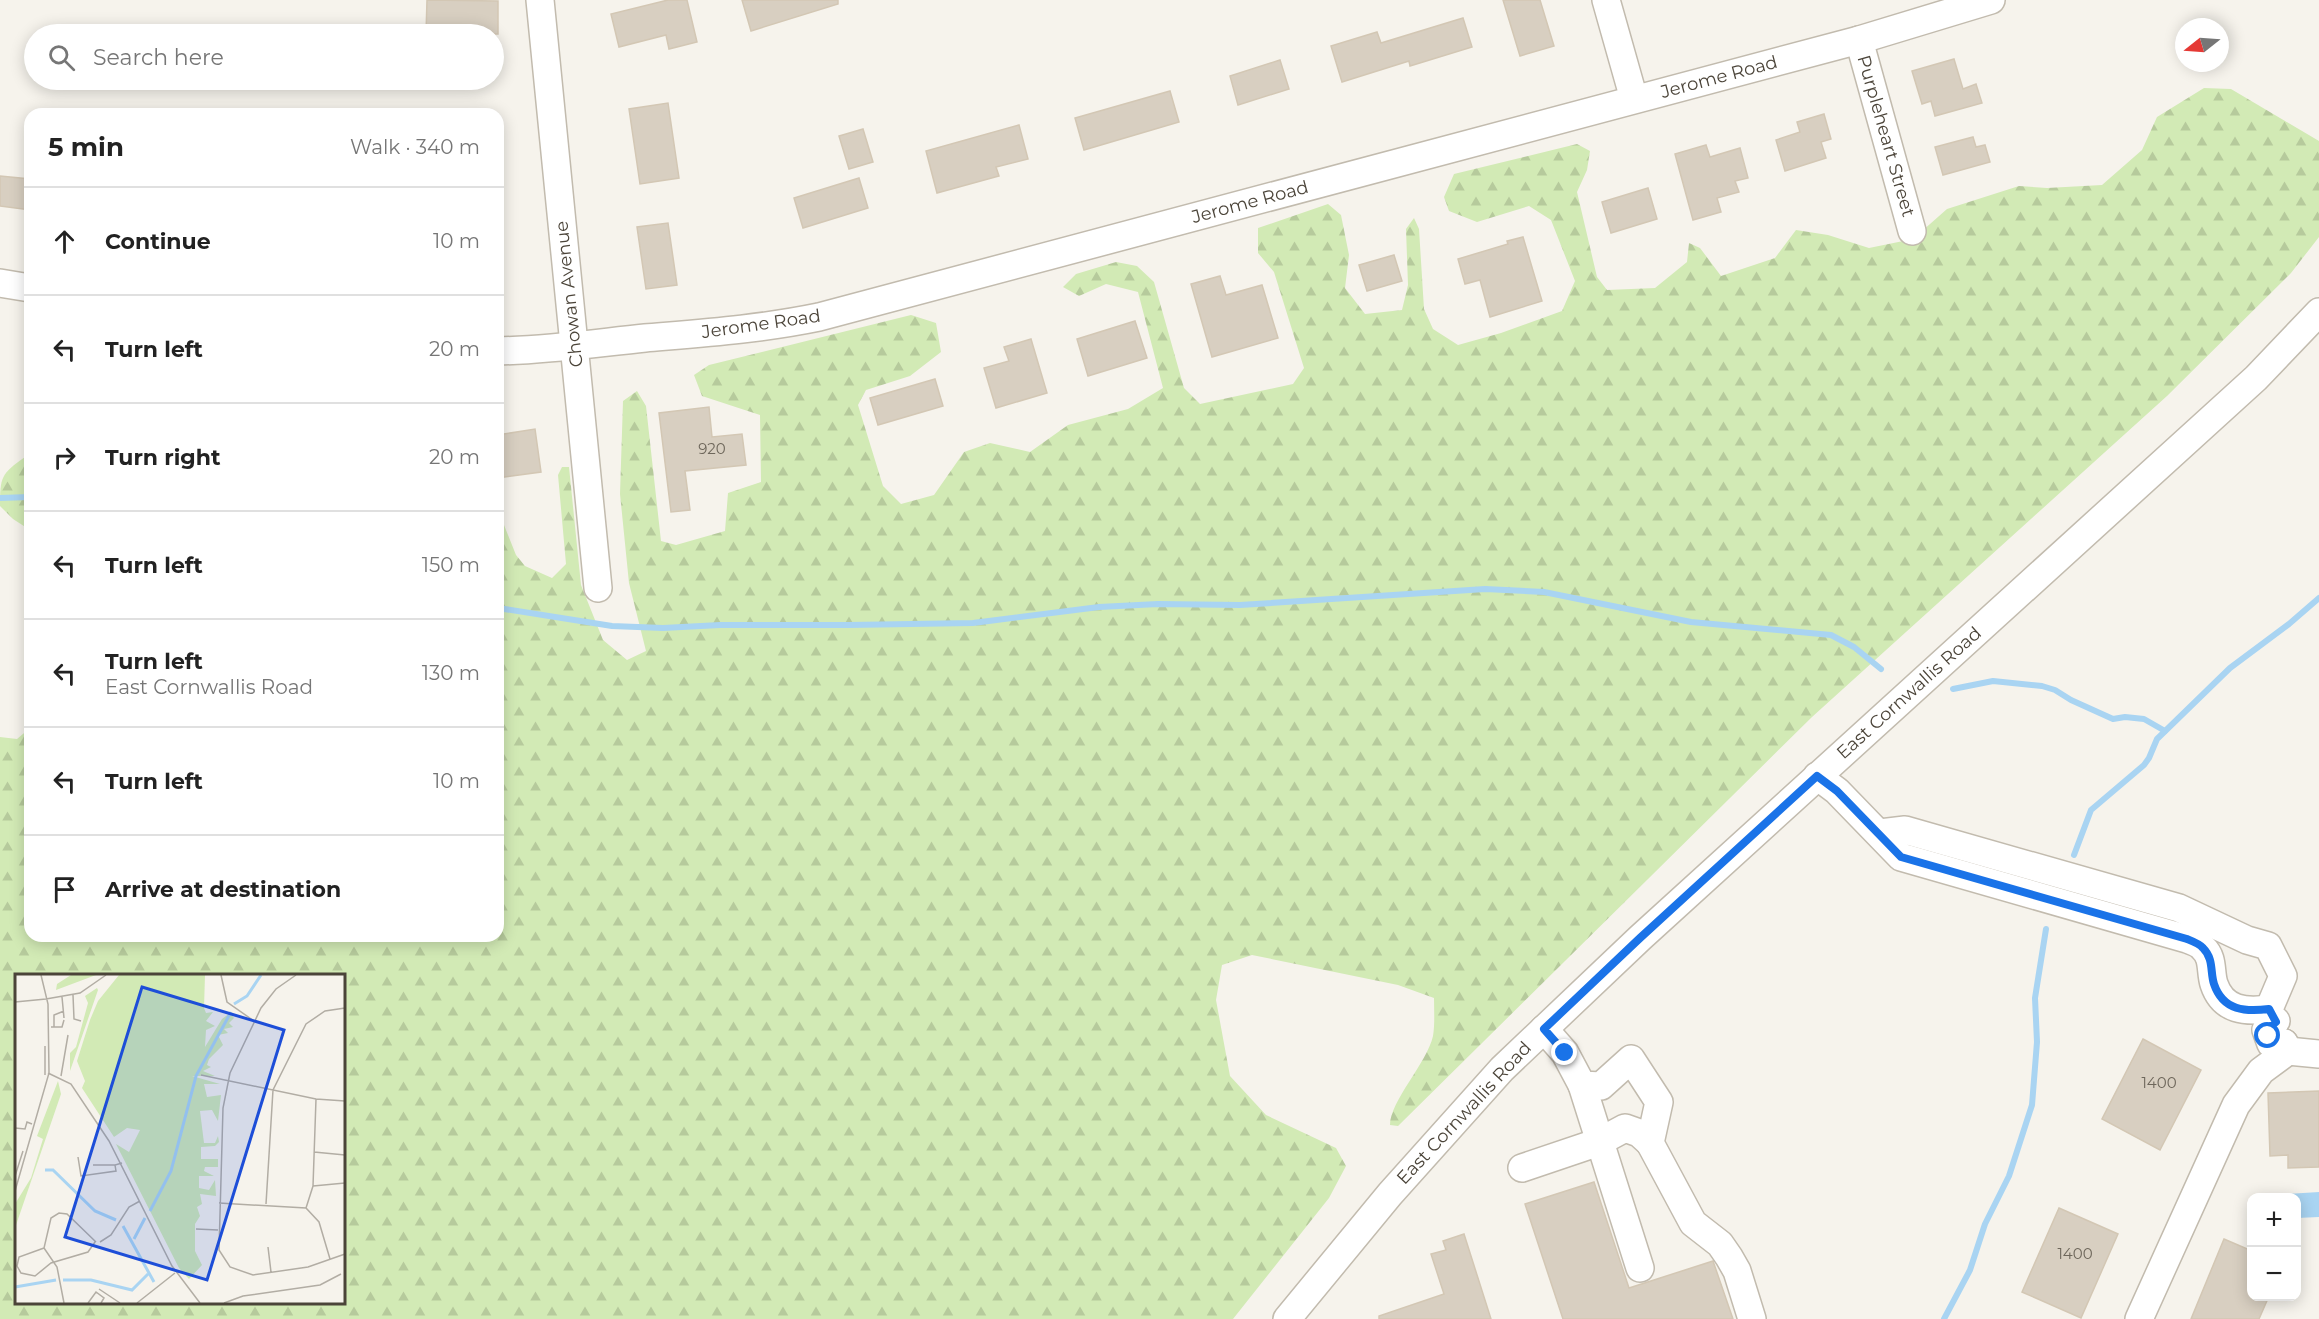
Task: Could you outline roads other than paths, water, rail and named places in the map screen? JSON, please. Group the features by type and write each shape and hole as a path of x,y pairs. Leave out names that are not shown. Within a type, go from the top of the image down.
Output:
{"street":[{"name":"Chowan Avenue","path":"540,0 597,588"},
{"path":"1606,0 1634,99"},
{"name":"Jerome Road","path":"504,351 741,330 819,317 1859,40 1991,0"},
{"name":"Purpleheart Street","path":"1859,40 1912,231"},
{"path":"0,283 24,287"},
{"name":"East Cornwallis Road","path":"1287,1319 1390,1194 1502,1068 1817,776 2256,378 2319,312"},
{"path":"1817,776 1837,791 1901,857 2187,939 2203,948 2211,962 2214,984 2224,1002 2247,1012 2319,1054"},
{"path":"1880,833 1905,830 2179,908 2247,940 2268,946 2283,976 2279,1031 2261,1071 2236,1105 2139,1319"},
{"path":"1544,1029 1565,1053 1582,1085 1640,1268"},
{"path":"1582,1085 1601,1086 1631,1059 1659,1102 1650,1143"},
{"path":"1522,1168 1599,1142 1625,1128 1639,1133 1650,1143 1693,1223 1720,1244 1729,1257 1737,1271 1752,1319"}],"water":[{"path":"2319,1192 2319,1217 2301,1218 2301,1193"}],"waterway":[{"path":"0,498 24,497"},
{"path":"504,609 612,626 663,628 720,625 973,623 1099,607 1158,604 1240,605 1485,589 1544,592 1691,622 1831,635 1854,647 1881,669"},
{"path":"2074,855 2091,810 2144,765 2157,739 2230,668 2289,624 2319,598"},
{"path":"1953,689 1993,681 2042,686 2055,690 2113,719 2125,717 2144,719 2165,731"},
{"path":"1944,1319 1970,1270 1985,1224 2009,1176 2032,1105 2037,1042 2035,998 2046,929"}]}
